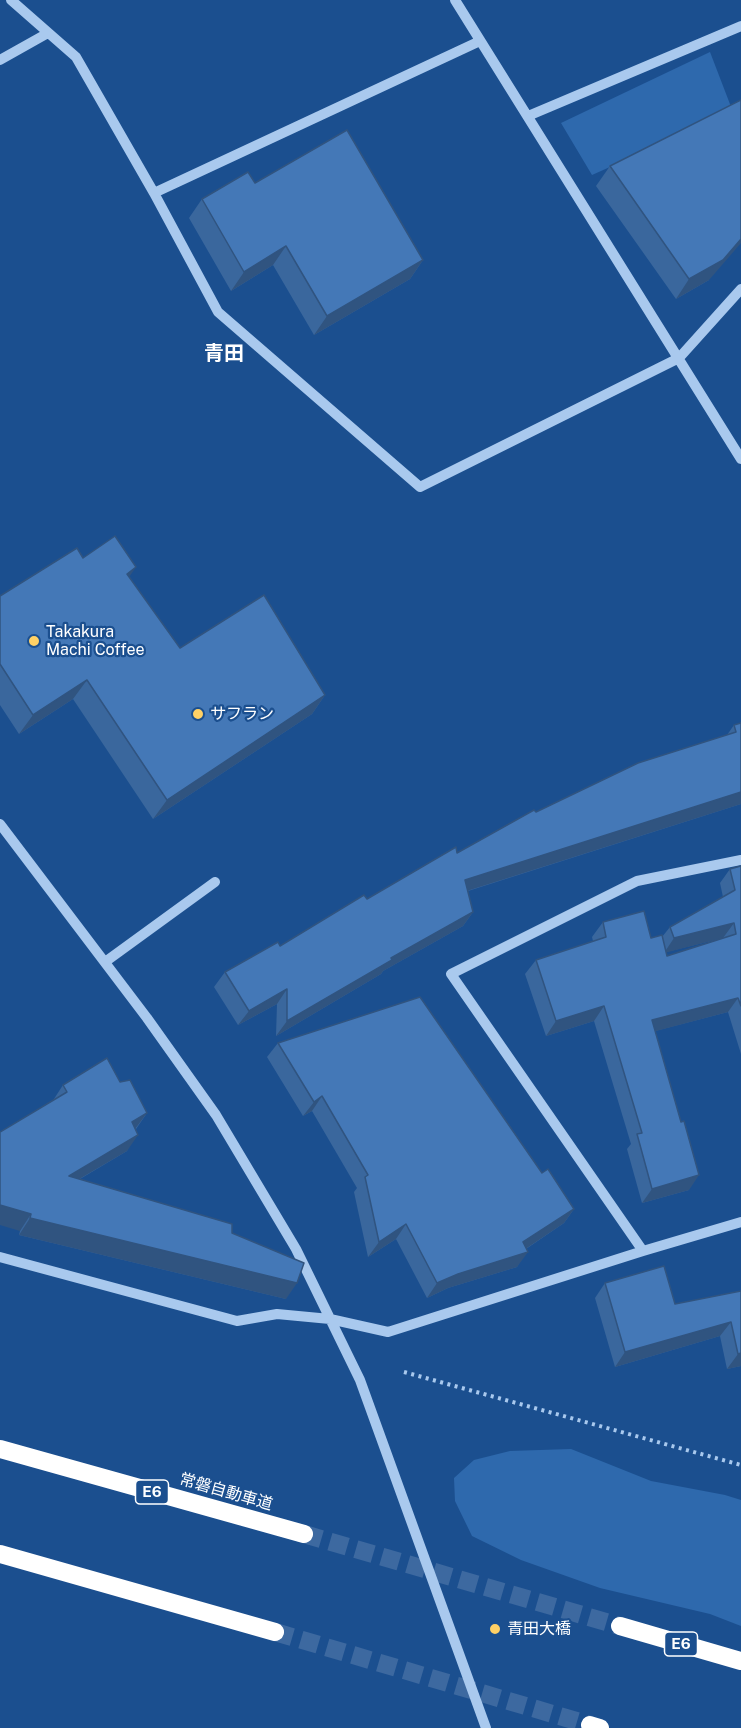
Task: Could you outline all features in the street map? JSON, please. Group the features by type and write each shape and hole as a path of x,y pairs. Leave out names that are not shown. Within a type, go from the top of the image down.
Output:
{"highway":[{"name":"常磐自動車道","path":"0,1449 304,1534"},
{"path":"0,1554 275,1632"},
{"name":"E6","path":"620,1626 741,1662"}],"street":[{"path":"11,0 76,57 154,193 218,312 420,487 679,358 741,289"},
{"path":"455,0 741,459"},
{"path":"528,116 741,26"},
{"path":"0,60 48,33"},
{"path":"154,193 480,41"},
{"path":"0,824 105,962 216,1115 296,1249 360,1380 486,1728"},
{"path":"643,1251 451,974 637,881 741,860"},
{"path":"105,962 215,882"},
{"path":"0,1257 237,1322 277,1314 330,1319 388,1332 741,1222"}],"path":[{"path":"404,1372 741,1466"}],"shaded area":[{"path":"710,52 733,112 592,175 561,123"},
{"path":"571,1449 651,1481 741,1500 741,1626 710,1614 600,1588 521,1560 472,1536 455,1501 454,1478 474,1460 510,1451"}],"building":[{"path":"741,100 741,239 723,260 689,279 610,166"},
{"path":"347,130 423,260 327,316 286,246 244,272 202,199 248,172 255,183"},
{"path":"115,536 136,567 127,574 180,648 264,595 325,695 167,800 87,680 33,715 0,664 0,596 77,548 83,558"},
{"path":"741,723 741,792 465,880 473,912 287,1021 287,989 249,1011 225,972 278,942 280,946 364,895 367,899 456,847 457,853 534,810 536,812 638,763 736,732 734,725"},
{"path":"741,866 741,1006 738,998 652,1020 681,1122 684,1121 699,1175 652,1189 637,1134 642,1133 604,1006 556,1021 536,960 606,937 603,922 644,911 651,938 662,935 667,956 736,934 734,923 674,938 670,927 735,890 730,869"},
{"path":"420,997 542,1173 548,1169 574,1209 523,1242 528,1252 437,1283 406,1224 379,1242 365,1177 368,1175 322,1096 314,1102 278,1043"},
{"path":"107,1058 120,1082 130,1080 147,1113 132,1122 138,1135 69,1176 232,1224 232,1233 304,1263 297,1283 30,1218 31,1214 0,1205 0,1132 67,1092 63,1085"},
{"path":"664,1266 675,1304 741,1291 741,1353 738,1354 731,1322 625,1352 605,1283"}],"tunnel":[{"path":"304,1534 620,1626"},
{"path":"275,1632 590,1725"}],"place":[{"name":"Takakura Machi Coffee","path":"34,641"},
{"name":"サフラン","path":"198,714"},
{"name":"青田大橋","path":"495,1629"}],"district":[{"name":"青田","path":"224,354"}]}
